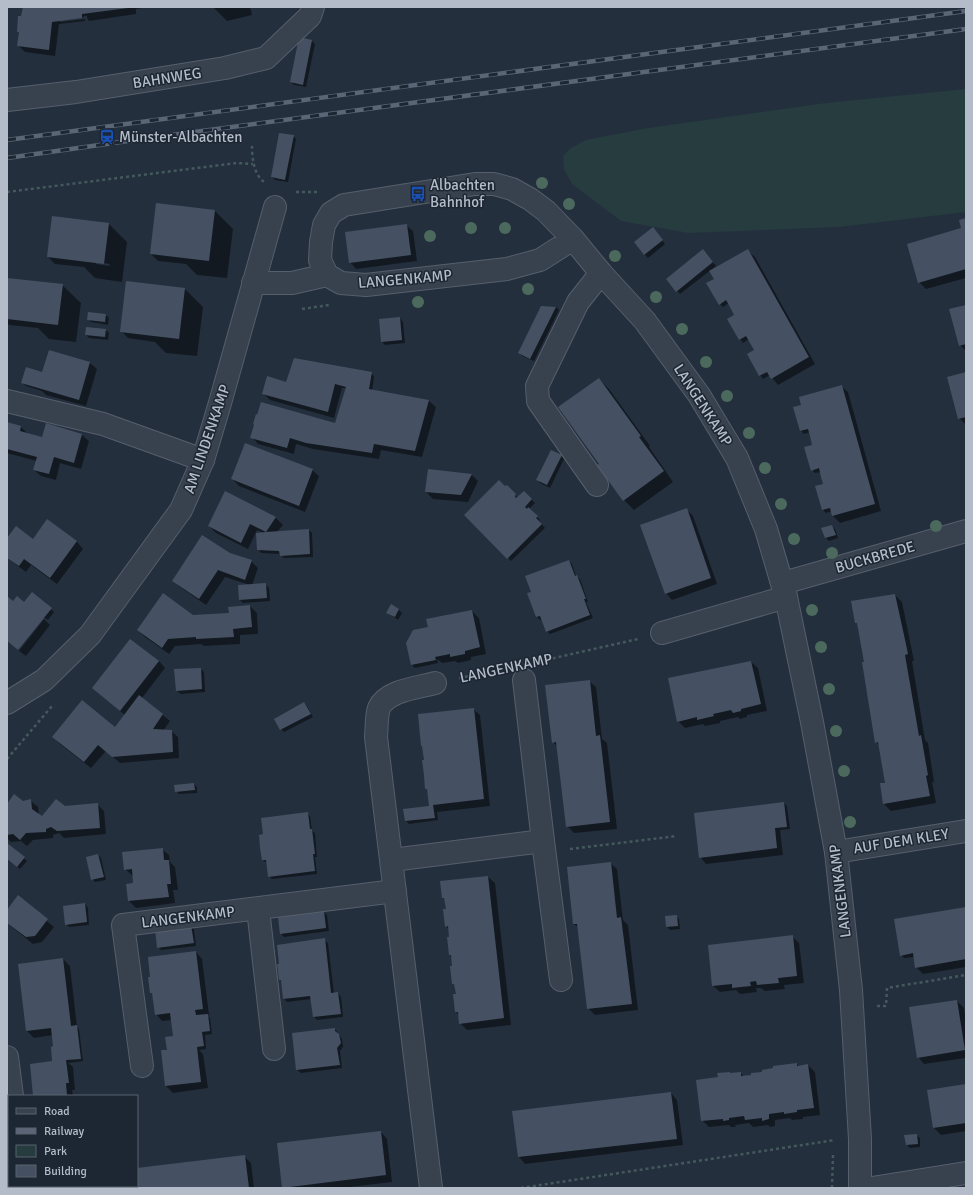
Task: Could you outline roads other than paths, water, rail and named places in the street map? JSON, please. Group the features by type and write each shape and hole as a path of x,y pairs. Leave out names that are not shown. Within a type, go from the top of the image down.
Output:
{"street":[{"name":"BAHNWEG","path":"7,100 76,92 225,68 266,58 311,12"},
{"name":"LANGENKAMP","path":"573,239 540,260 507,269 366,285 341,282 327,275 320,260 324,225 331,213 344,205 475,184 494,184 512,189 530,199 546,211 573,239 601,273 646,321 699,395 733,452 766,529 785,590 812,722 836,852 852,1007 860,1139 860,1188"},
{"name":"AM LINDENKAMP","path":"7,703 44,680 90,635 181,510 203,460 275,207"},
{"path":"597,485 538,401 536,386 578,302 601,273"},
{"path":"253,283 292,283 327,275"},
{"path":"7,401 103,424 203,460"},
{"name":"BUCKBREDE","path":"785,590 966,531"},
{"path":"662,633 785,590"},
{"name":"LANGENKAMP","path":"522,670 561,980"},
{"path":"431,1188 376,737 379,709 391,694 435,683"},
{"name":"AUF DEM KLEY","path":"836,852 966,830"},
{"path":"392,860 544,847"},
{"name":"LANGENKAMP","path":"142,1066 123,925 395,891"},
{"path":"258,909 274,1049"},
{"path":"7,1057 12,1095"},
{"path":"872,1188 966,1173"}],"railway":[{"path":"7,140 966,11"},
{"path":"7,158 966,29"}],"place":[{"name":"Münster-Albachten","path":"107,137"},
{"name":"Albachten Bahnhof","path":"418,194"}]}
